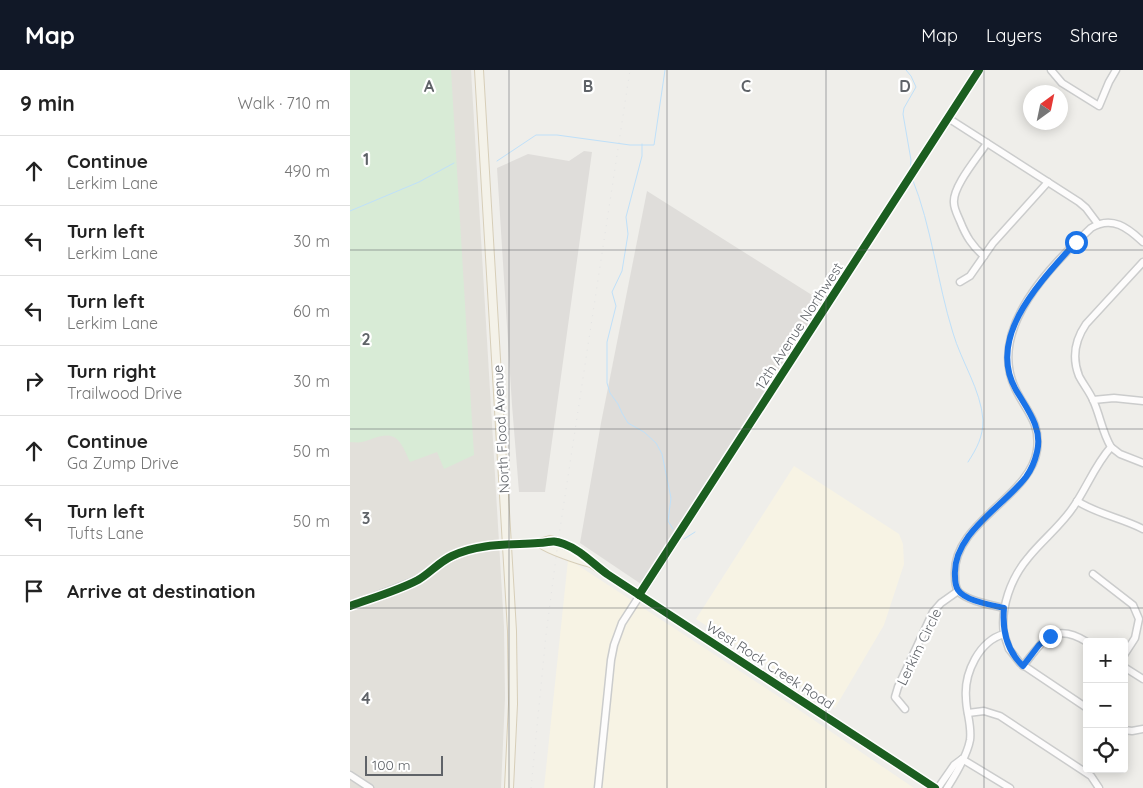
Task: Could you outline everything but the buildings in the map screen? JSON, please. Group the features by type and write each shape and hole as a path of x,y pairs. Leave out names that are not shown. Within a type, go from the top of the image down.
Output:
{"main road":[{"name":"North Flood Avenue","path":"479,70 513,672 509,788"},
{"name":"West Rock Creek Road","path":"507,544 540,543 550,540 565,544 582,554 591,563 937,788"}],"street":[{"name":"12th Avenue Northwest","path":"598,788 612,653 622,622 979,70"},
{"path":"1051,70 1062,83 1099,106 1116,70"},
{"path":"948,118 1086,208 1098,224"},
{"path":"984,256 974,248 966,236 954,205 954,198 961,181 987,143"},
{"path":"960,282 970,276 993,243 1048,182"},
{"path":"1004,608 968,598 958,591 955,565 960,550 976,527 1026,477 1037,451 1037,434 1034,420 1015,388 1010,374 1007,353 1011,334 1033,292 1042,280 1076,242 1098,224 1114,222 1121,225 1143,242"},
{"path":"1143,262 1086,324 1080,334 1076,347 1075,362 1079,376 1093,400 1105,436 1111,447 1120,454 1143,463"},
{"path":"1093,400 1114,398 1143,401"},
{"path":"1083,705 1023,666 1012,653 1004,634 1004,608 1017,574 1028,558 1062,523 1111,447"},
{"path":"1077,501 1092,509 1143,529"},
{"path":"350,606 420,579 453,555 476,548 507,544"},
{"path":"1093,574 1133,605 1140,619 1134,638 1128,648"},
{"name":"Lerkim Circle","path":"905,709 896,697 898,687 933,612 941,603 958,591"},
{"path":"1023,666 1039,645 1046,638 1054,634 1069,633 1083,640"},
{"path":"947,788 960,768 970,738 966,692 968,676 978,655 992,639 1004,634"},
{"path":"1128,670 1143,679"},
{"path":"968,712 984,711 1000,716 1091,776 1099,788"},
{"path":"1128,730 1143,729"},
{"path":"937,788 954,765 962,759"},
{"path":"962,759 1010,788"},
{"path":"350,775 370,788"}],"shaded area":[{"path":"350,70 471,70 504,627 505,698 501,788 350,788"},
{"path":"584,151 592,152 545,492 519,492 497,168 528,154 569,161"},
{"path":"647,191 823,302 641,584 580,543 601,423"},
{"path":"794,466 899,534 903,544 904,564 884,625 835,708 696,619"},
{"path":"568,560 793,706 914,788 544,788"}],"green space":[{"path":"350,70 451,70 474,455 444,469 437,452 410,462 401,444 393,437 383,436 360,442 350,442"}],"waterway":[{"path":"497,161 536,135 557,135 630,145 654,145 665,70"},
{"path":"906,70 916,87 904,108 903,114 911,160 910,171"},
{"path":"642,144 642,156 626,217 628,234 622,271 612,292 616,306 607,342 607,383 610,393 628,423 644,432 656,443 662,454 671,498 668,521 673,529"},
{"path":"350,211 419,182 454,163"},
{"path":"912,178 930,235 947,314 979,398 983,426 977,447 968,462"},
{"path":"684,539 695,532"}],"railway":[{"path":"531,788 546,635 558,542 630,70"}],"cycle path":[{"path":"639,595 979,70"},
{"path":"350,606 410,584 447,558 462,552 495,545 553,541 576,550 607,574 935,788"}],"route":[{"path":"1050,636 1039,645 1023,666 1009,649 1006,641 1003,626 1004,608 968,598 958,591 955,565 960,550 976,527 1026,477 1032,465 1037,451 1037,434 1034,420 1015,388 1010,374 1007,353 1011,334 1033,292 1076,242"}]}
